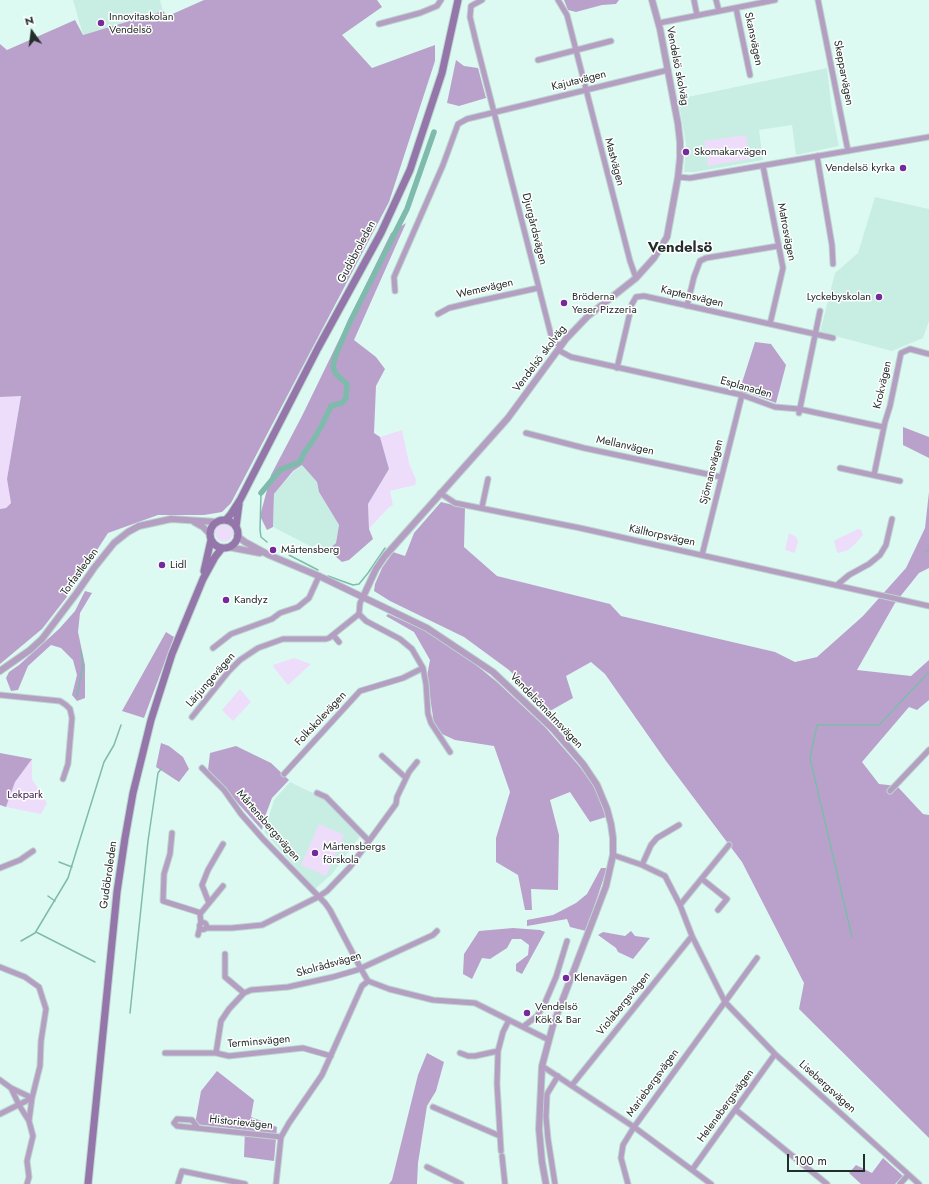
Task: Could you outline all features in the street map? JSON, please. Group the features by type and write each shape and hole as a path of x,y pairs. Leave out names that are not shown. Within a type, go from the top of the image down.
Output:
{"main road":[{"name":"Gudöbroleden","path":"226,520 240,500 318,348 381,233 410,170 442,73 458,0"},
{"name":"Gudöbroleden","path":"236,527 240,500"},
{"path":"226,520 230,521 236,527 237,536 233,544 225,547 214,544 210,537 213,525 217,522 226,520"},
{"name":"Gudöbroleden","path":"203,579 210,537"},
{"name":"Gudöbroleden","path":"88,1184 114,913 128,820 142,756 159,694 184,622 203,579 215,557 225,547"}],"street":[{"path":"379,24 420,13 437,6 441,0"},
{"name":"Djurgårdsvägen","path":"482,0 472,6 470,17 538,288 552,339 560,348"},
{"name":"Mastvägen","path":"558,0 567,15 585,90 630,261 636,278"},
{"name":"Vendelsö skolväg","path":"363,597 376,569 385,556 508,418 560,348 588,316 636,278 654,258 666,237 678,177 680,158 678,124 665,70 659,23 652,0"},
{"path":"694,0 697,15"},
{"path":"716,0 718,11"},
{"name":"Skansvägen","path":"659,23 776,0"},
{"name":"Skepparvägen","path":"818,0 848,151"},
{"name":"Skansvägen","path":"736,8 750,75"},
{"path":"538,60 611,41"},
{"name":"Kajutavägen","path":"495,112 665,70"},
{"path":"395,291 394,277 443,164 458,124 467,119 495,112"},
{"path":"678,177 690,178 929,137"},
{"path":"817,156 832,245 833,264"},
{"name":"Matrosvägen","path":"763,166 783,268 770,324"},
{"path":"687,306 694,277 700,261 706,258 778,246"},
{"name":"Wemevägen","path":"438,314 449,308 538,288"},
{"name":"Kaptensvägen","path":"617,368 632,304 636,297 644,296 833,338"},
{"path":"799,411 820,311"},
{"name":"Esplanaden","path":"560,348 572,357 742,395 775,407 883,427"},
{"name":"Krokvägen","path":"883,427 890,406 902,353 910,349 929,354"},
{"name":"Sjömansvägen","path":"702,555 742,395"},
{"path":"874,475 883,427"},
{"name":"Mellanvägen","path":"526,433 584,448 721,477"},
{"path":"840,468 900,482"},
{"path":"482,507 488,479"},
{"name":"Källtorpsvägen","path":"440,493 455,503 482,507 929,606"},
{"name":"Torfastleden","path":"0,671 30,650 42,639 114,543 128,532 139,526 171,519 217,522"},
{"path":"837,585 849,575 869,564 880,555 886,545 892,519"},
{"path":"193,521 203,528 210,537"},
{"name":"Vendelsömalmsvägen","path":"237,536 269,555 320,576 427,628 493,672 553,729 583,764 597,784 611,824 613,838 612,855 606,886 549,1040 542,1066 539,1129 546,1184"},
{"name":"Vendelsömalmsvägen","path":"225,547 269,555"},
{"path":"213,648 232,634 272,619 280,613 298,607 309,598 320,576"},
{"path":"363,597 360,603 359,614 366,621 400,639 412,648 423,668 426,684 428,714 431,723 450,752"},
{"name":"Lärjungevägen","path":"192,717 229,671 240,660 258,648 283,639 326,639 359,614"},
{"path":"272,619 273,626"},
{"path":"333,635 339,642"},
{"name":"Folkskolevägen","path":"284,774 360,691 403,678 423,668"},
{"path":"0,692 66,704 70,710 72,718 68,764 63,779"},
{"path":"890,791 929,750"},
{"path":"382,756 406,778"},
{"path":"201,925 203,930 206,928 232,928 262,925 327,891 350,867 368,840 396,804 397,797 409,772 417,762"},
{"name":"Mårtensbergsvägen","path":"202,768 224,790 241,814 263,839 330,910 368,981"},
{"path":"318,793 326,797 368,840"},
{"path":"642,865 651,845 657,838 679,825"},
{"path":"172,833 170,854 164,874 164,901 201,912"},
{"path":"209,903 202,885 208,870 223,844"},
{"path":"680,905 729,845"},
{"path":"0,868 20,860 33,851"},
{"name":"Lisebergsvägen","path":"612,855 642,865 665,876 680,905 692,936 725,1002 775,1054 919,1184"},
{"path":"702,879 727,899 718,910"},
{"path":"198,935 201,925 201,912 223,886"},
{"name":"Skolrådsvägen","path":"244,993 251,990 288,987 361,969 433,935 437,931"},
{"name":"Violabergsvägen","path":"572,1085 692,936"},
{"path":"524,1026 537,1016 544,1006 556,978 567,941"},
{"path":"216,1053 221,1021 229,1009 244,993 225,977 225,954"},
{"path":"725,1002 757,958"},
{"path":"0,967 24,977 39,987 46,1009 40,1041 40,1066 32,1098 29,1122"},
{"path":"276,1184 281,1137 322,1075 362,986 368,981 389,989 433,1000 475,1003 524,1026 549,1040"},
{"name":"Mariebergsvägen","path":"628,1184 621,1158 623,1145 634,1127 725,1002"},
{"path":"505,1184 501,1153 497,1084 498,1050 503,1032 509,1020"},
{"name":"Terminsvägen","path":"165,1052 216,1053 229,1056 303,1048 331,1056"},
{"path":"460,1053 468,1056 475,1056 498,1050"},
{"name":"Helenebergsvägen","path":"692,1170 775,1054"},
{"path":"542,1066 634,1127 711,1184"},
{"path":"555,1184 546,1117 547,1094 558,1076"},
{"path":"0,1080 11,1088 32,1098"},
{"path":"11,1088 29,1122 33,1136 27,1161 29,1177 27,1184"},
{"path":"0,1114 32,1098"},
{"path":"433,1107 500,1136"},
{"path":"736,1110 827,1184"},
{"name":"Historievägen","path":"198,1128 281,1137"},
{"path":"427,1167 461,1184"},
{"path":"178,1184 182,1171 245,1184"},
{"path":"900,1184 908,1175"}],"shaded area":[{"name":"Innovitaskolan Vendelsö","path":"73,0 160,0 163,11 83,35"},
{"path":"204,0 377,0 382,7 342,35 372,68 435,45 435,61 389,202 231,503 222,512 204,515 158,515 108,533 66,598 42,629 0,664 0,509 6,508 11,503 7,479 21,396 0,397 0,44 7,50 75,20 83,35 163,11 168,16"},
{"path":"564,0 619,0 616,4 602,5 576,12 568,10"},
{"path":"456,60 464,66 478,68 486,98 459,106 447,103"},
{"path":"827,68 832,111 839,146 796,155 792,125 759,130 763,160 695,172 684,172 686,144 678,99"},
{"name":"Lyckebyskolan","path":"875,197 929,209 929,321 923,338 892,351 820,332 835,273 858,253"},
{"path":"406,223 354,340 376,357 385,369 376,386 374,433 380,437 389,469 368,504 369,529 373,539 349,560 342,562 328,550 336,543 339,525 319,492 317,482 302,465 293,471 274,494 273,527 267,530 260,516 271,475 302,416 391,233"},
{"path":"755,342 771,344 786,365 776,403 752,394 739,392"},
{"path":"903,427 929,437 929,458 903,445"},
{"path":"302,465 317,482 319,492 339,525 336,543 328,550 317,544 312,547 273,527 274,494 294,471"},
{"path":"929,492 929,568 919,573 895,603 857,670 911,676 929,660 929,700 917,710 909,707 862,762 879,784 897,786 923,814 929,815 929,1138 799,1009 804,983 742,862 666,761 605,674 591,662 566,676 573,698 550,711 509,670 464,637 390,601 374,591 375,584 382,568 393,552 405,556 414,533 441,502 465,508 464,547 497,576 610,604 621,616 775,652 795,662 817,657 863,616 906,568 925,528"},
{"path":"85,591 92,593 80,613 78,632 85,665 85,698 77,701 72,695 77,675 73,660 61,648 51,645 28,666 18,690 11,691 6,678 9,672 19,665 59,629 75,611"},
{"path":"388,614 424,630 459,651 497,682 545,727 580,767 595,788 606,817 590,822 570,792 550,800 559,835 558,890 531,889 532,910 525,910 518,875 496,862 496,838 510,792 494,746 455,740 442,734 434,724 427,676 430,660 414,632 386,616"},
{"path":"166,632 174,637 144,718 122,711"},
{"path":"161,743 169,746 183,757 189,769 179,782 156,767"},
{"path":"236,746 271,763 289,780 272,798 264,819 262,830 208,770 210,753"},
{"path":"0,753 32,759 15,782 6,807 0,805"},
{"name":"Mårtensbergs förskola","path":"290,782 325,799 361,835 332,874 315,889 264,832 274,800"},
{"path":"601,868 607,868 586,931 570,927 567,919 527,926 527,920 553,915 576,903 587,894"},
{"path":"513,928 540,930 545,932 522,974 516,971 516,964 528,955 529,945 521,939 512,939 507,948 490,959 482,958 472,979 463,974 464,954 479,931"},
{"path":"631,931 635,936 650,938 633,959 618,952 616,948 598,935 603,932 625,936"},
{"path":"427,1053 444,1062 436,1091 427,1106 418,1163 417,1184 389,1184 392,1180 418,1075"},
{"path":"217,1071 254,1100 251,1117 277,1127 274,1161 244,1157 245,1130 195,1124 201,1091"},
{"path":"883,1158 903,1176 895,1184 861,1184 849,1173 856,1165 872,1173"}],"green space":[{"path":"746,135 750,159 708,166 704,141"},
{"path":"21,395 7,479 11,503 6,508 0,509 0,397"},
{"path":"402,430 409,463 416,480 415,485 390,491 393,505 388,508 369,529 368,504 389,469 380,437"},
{"path":"224,524 230,527 233,533 230,539 224,542 218,539 215,533 218,527"},
{"path":"858,529 861,530 863,535 854,545 848,550 839,553 837,552 834,542 835,540"},
{"path":"789,533 796,537 798,541 795,553 785,550"},
{"path":"294,658 311,664 288,685 273,665"},
{"path":"240,689 251,702 233,721 222,710"},
{"name":"Lekpark","path":"32,759 32,779 47,803 41,814 6,807 15,782"},
{"path":"319,824 344,835 326,876 301,865"}],"waterway":[{"path":"261,493 280,470 300,462 322,425 331,406 342,403 346,398 347,384 336,374 333,367 335,357 350,322 407,209 434,132"},
{"path":"261,493 260,530 261,537 267,542"},
{"path":"328,576 353,585 359,584 385,548"},
{"path":"289,555 318,570"},
{"path":"77,696 83,664 81,651"},
{"path":"852,937 810,758 817,725 879,725 929,672"},
{"path":"21,941 35,933 68,878 104,762 114,745 121,725"},
{"path":"130,1013 148,841 158,773 161,769"},
{"path":"59,862 72,867"},
{"path":"48,896 55,901"},
{"path":"36,932 95,962"}],"place":[{"name":"Innovitaskolan Vendelsö","path":"101,23"},
{"name":"Skomakarvägen","path":"686,152"},
{"name":"Vendelsö kyrka","path":"903,168"},
{"name":"Lyckebyskolan","path":"879,297"},
{"name":"Bröderna Yeser Pizzeria","path":"564,303"},
{"name":"Mårtensberg","path":"273,550"},
{"name":"Lidl","path":"162,565"},
{"name":"Kandyz","path":"226,600"},
{"name":"Mårtensbergs förskola","path":"315,853"},
{"name":"Klenavägen","path":"566,978"},
{"name":"Vendelsö Kök & Bar","path":"527,1013"}],"district":[{"name":"Vendelsö","path":"680,248"}]}
